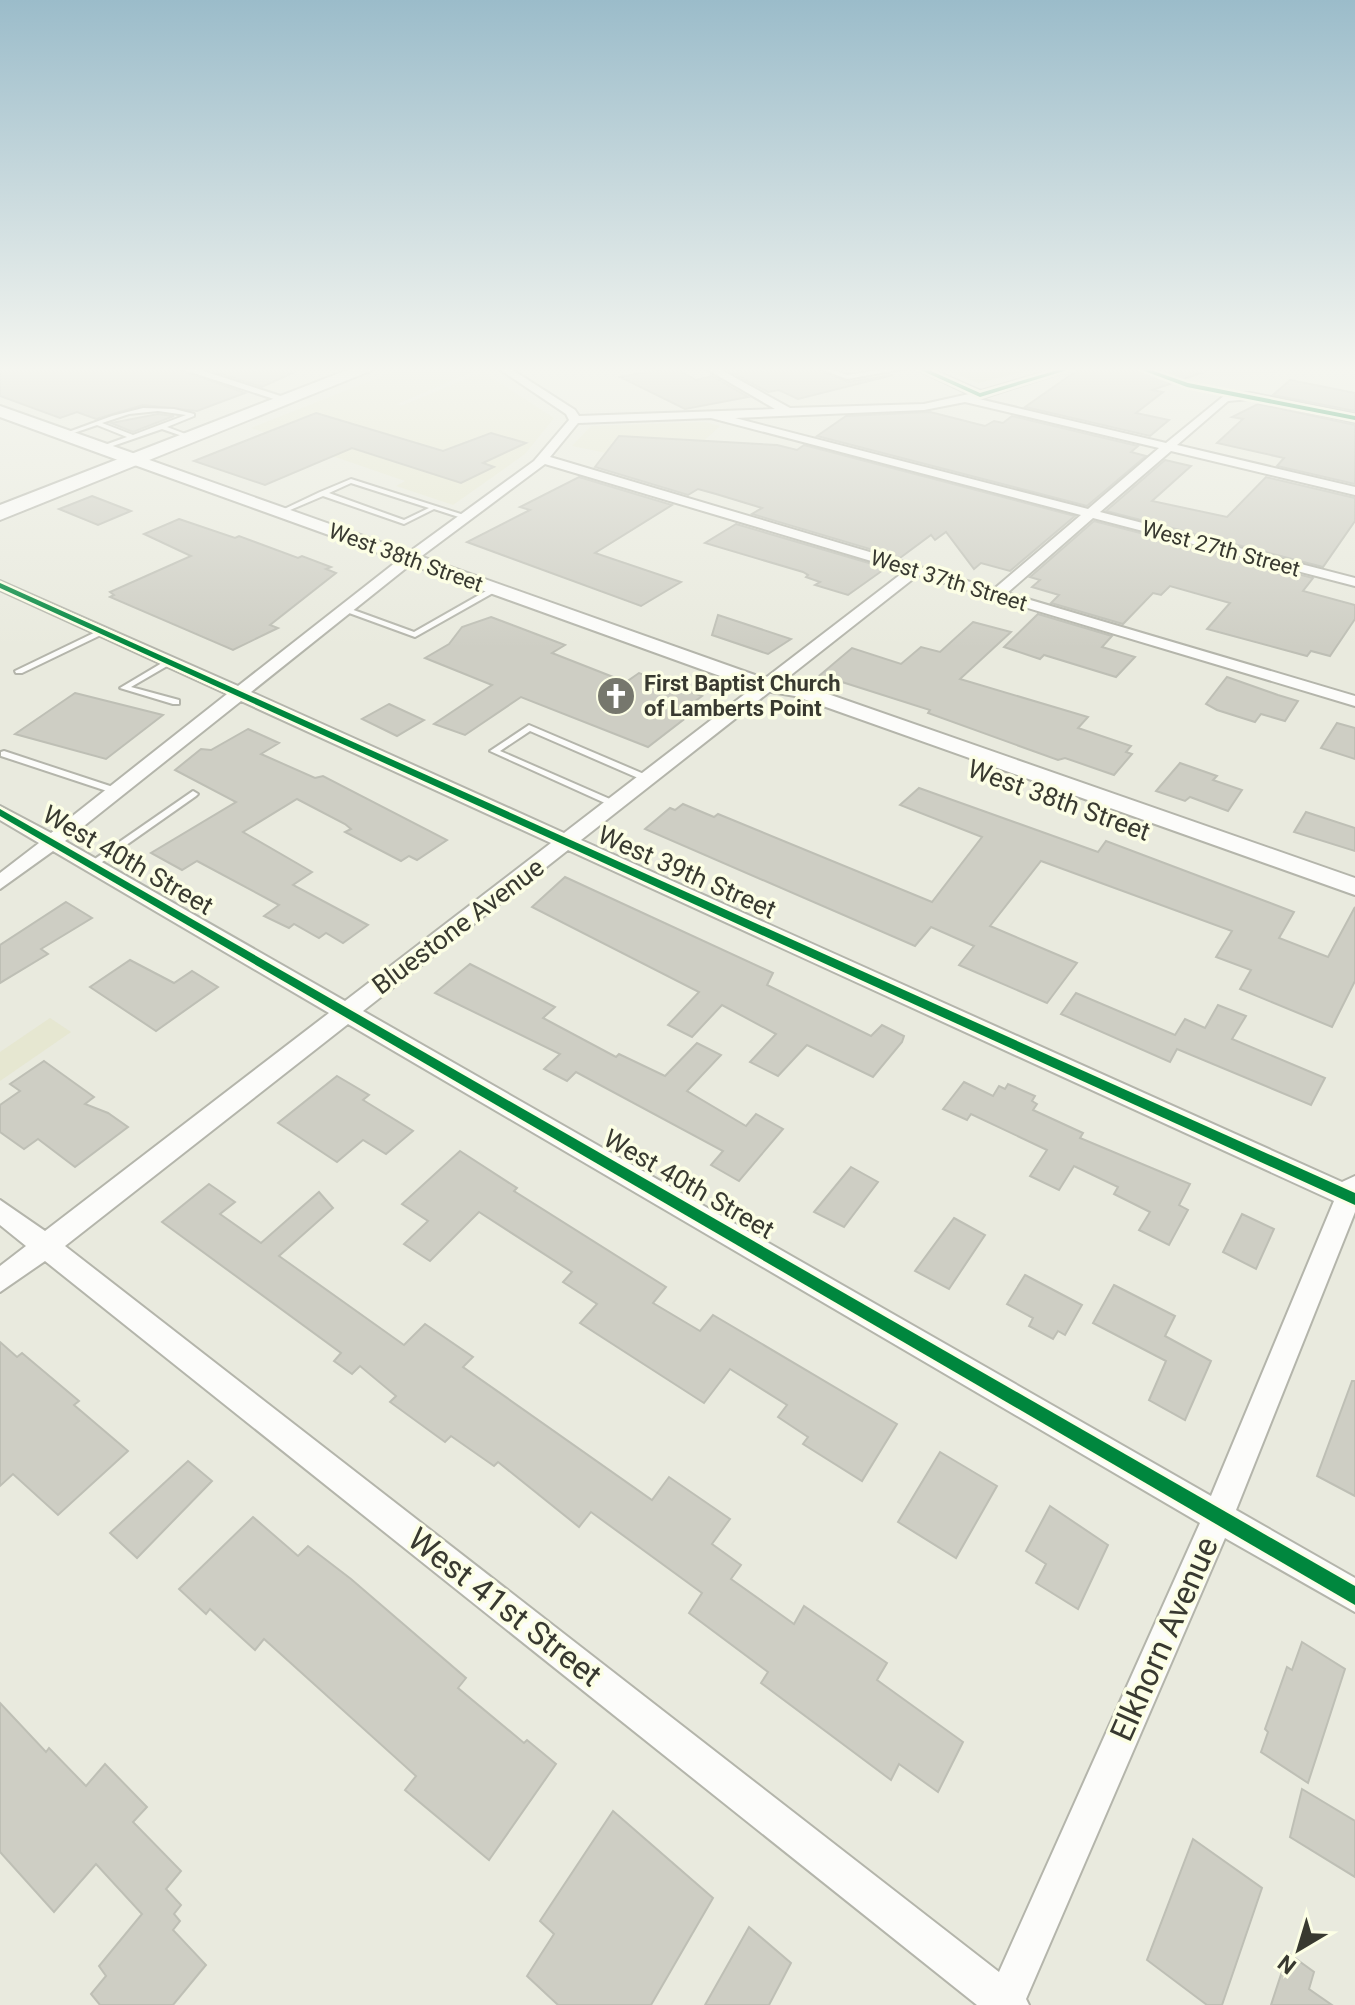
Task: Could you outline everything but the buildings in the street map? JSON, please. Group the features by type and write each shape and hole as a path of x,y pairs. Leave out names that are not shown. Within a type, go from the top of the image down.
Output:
{"main road":[{"path":"0,513 134,461"}],"street":[{"name":"West 38th Street","path":"137,461 766,686 798,690 1355,887"},
{"path":"0,883 410,558 541,461"},
{"name":"West 37th Street","path":"548,461 1355,701"},
{"name":"West 27th Street","path":"886,461 1355,582"},
{"path":"997,594 1151,461"},
{"path":"1225,461 1355,491"},
{"name":"Bluestone Avenue","path":"0,1281 916,570"},
{"name":"West 39th Street","path":"0,585 1353,1192"},
{"name":"West 38th Street","path":"766,686 783,700 1355,907"},
{"name":"West 40th Street","path":"0,812 1355,1596"},
{"name":"Elkhorn Avenue","path":"1006,2004 1218,1517 1353,1192"},
{"name":"West 41st Street","path":"0,1210 1006,2004"}],"lane":[{"path":"281,512 351,481 431,509 465,517"},
{"path":"322,493 404,522 431,509"},
{"path":"345,610 415,635 496,589"},
{"path":"19,671 103,632"},
{"path":"170,662 124,688 176,702"},
{"path":"616,805 494,751 529,728 648,779"},
{"path":"4,754 116,791"},
{"path":"92,865 193,794"}],"shaded area":[{"path":"346,461 516,461 453,505 396,486 405,481"},
{"path":"643,461 682,461 675,467"},
{"path":"50,1018 71,1032 0,1081 0,1052"}],"cycle path":[{"path":"0,585 1355,1199"},
{"path":"0,812 1355,1596"}],"place":[{"name":"First Baptist Church of Lamberts Point","path":"616,696"}]}
